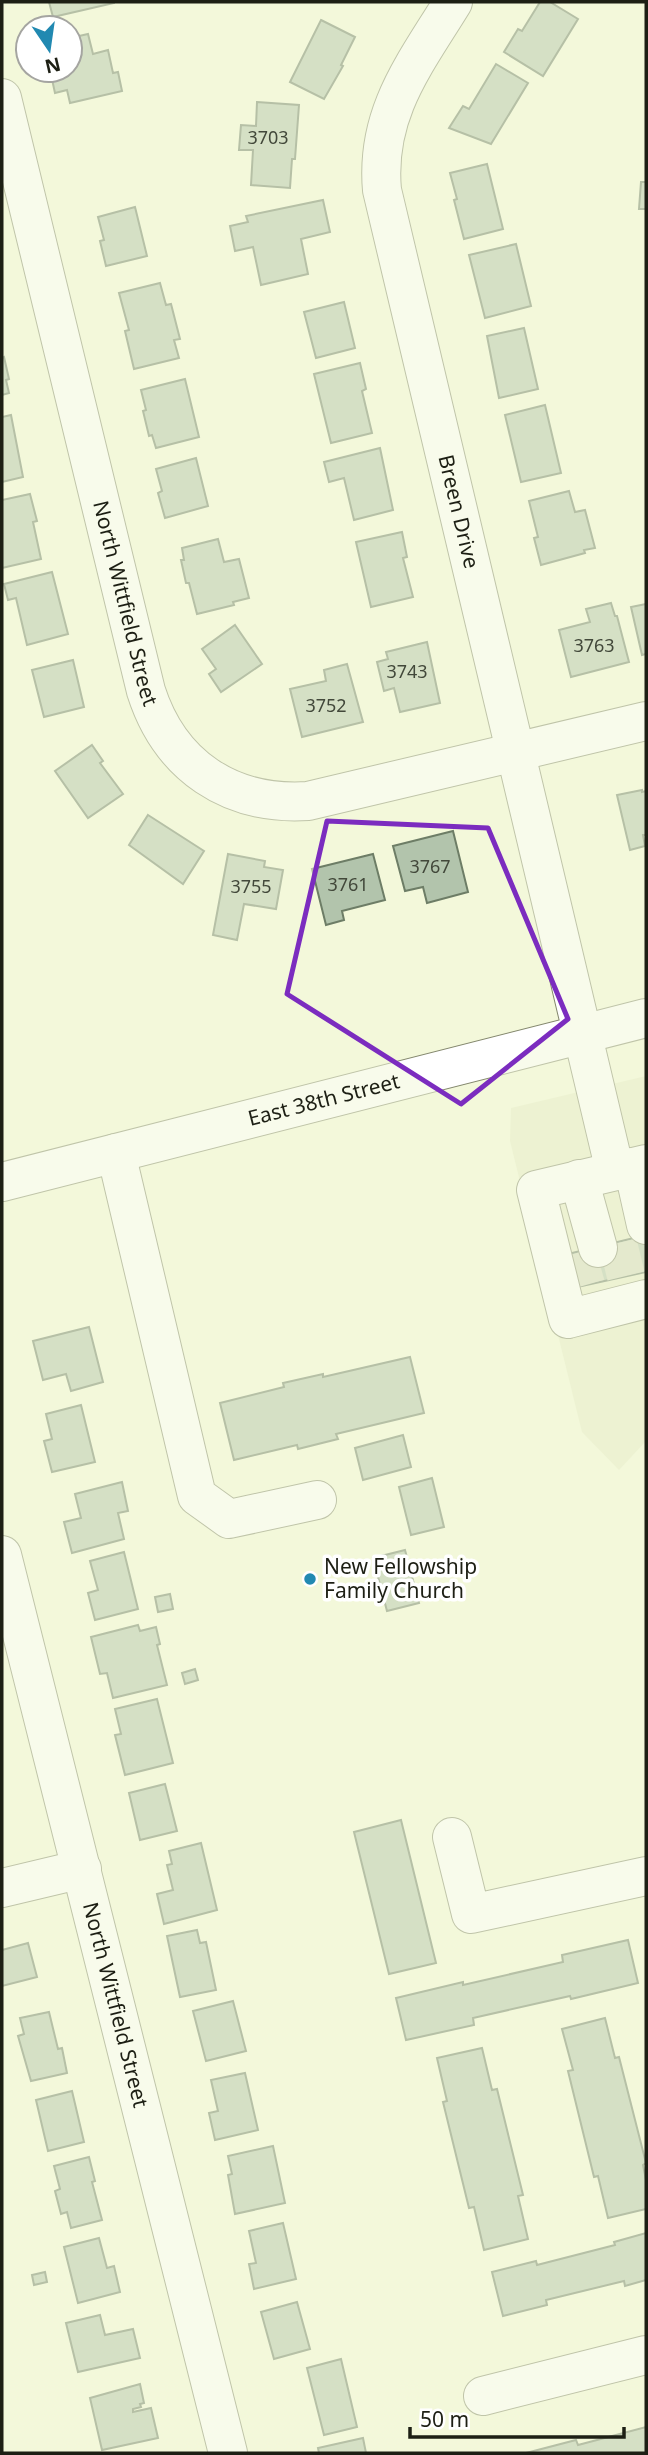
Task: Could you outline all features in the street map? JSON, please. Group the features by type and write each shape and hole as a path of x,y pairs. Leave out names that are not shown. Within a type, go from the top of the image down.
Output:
{"street":[{"name":"Breen Drive","path":"453,2 395,100 384,133 381,179 387,216 584,1033 606,1173"},
{"name":"North Wittfield Street","path":"2,98 146,691 161,727 177,750 218,784 255,798 282,803 321,799 646,721"},
{"name":"East 38th Street","path":"2,1182 646,1018"},
{"path":"116,1153 197,1496 229,1520 317,1500"},
{"path":"606,1173 613,1276"},
{"path":"606,1173 536,1190 568,1318 613,1276"},
{"path":"606,1173 613,1276"},
{"name":"North Wittfield Street","path":"2,1555 228,2453"},
{"path":"452,1837 471,1914 646,1876"},
{"path":"2,1888 82,1869"},
{"path":"483,2396 646,2355"}],"highlighted area":[{"path":"327,821 488,828 568,1019 461,1104 287,994"}],"shaded area":[{"path":"646,1076 646,1441 619,1470 582,1432 510,1141 511,1108"}],"building":[{"path":"49,2 114,2 66,14 52,14"},
{"path":"540,2 550,2 578,19 543,76 504,52 518,29 522,31"},
{"path":"321,20 355,37 341,65 343,66 324,99 290,82"},
{"path":"88,34 93,54 108,50 113,73 118,72 122,91 70,103 67,90 55,93 53,84 84,84 84,35"},
{"path":"496,64 528,83 491,144 449,128 463,106 469,109"},
{"path":"257,102 299,105 290,188 251,185 253,150 239,150 241,125 256,126"},
{"path":"487,164 503,229 464,239 450,173"},
{"path":"641,182 646,182 646,209 639,209"},
{"path":"323,200 330,232 301,239 308,274 261,285 253,247 235,251 230,226 248,222 246,216"},
{"path":"135,207 147,256 106,266 100,241 104,240 98,217"},
{"path":"516,244 531,306 485,318 469,255"},
{"path":"160,283 166,305 171,304 180,339 174,340 179,358 134,369 125,331 129,330 119,293"},
{"path":"344,302 355,348 316,358 304,312"},
{"path":"524,328 538,389 499,398 487,336"},
{"path":"4,357 9,393 2,395 2,358"},
{"path":"360,363 366,389 362,391 372,433 331,443 314,374"},
{"path":"185,379 199,437 156,448 152,435 149,436 141,390"},
{"path":"545,405 561,473 521,482 505,415"},
{"path":"11,415 23,477 2,482 2,417"},
{"path":"380,448 393,510 354,520 344,478 329,482 324,462"},
{"path":"196,458 208,506 165,518 158,493 162,491 156,469"},
{"path":"569,491 575,512 585,510 595,548 541,565 534,538 538,537 529,501"},
{"path":"30,494 37,521 33,522 41,559 2,568 2,500"},
{"path":"402,532 407,557 403,558 413,597 371,607 356,542"},
{"path":"218,539 224,562 239,559 249,598 233,602 234,605 197,614 189,583 186,583 181,560 184,560 182,548"},
{"path":"52,572 68,634 27,645 16,598 8,600 4,584"},
{"path":"611,603 629,662 571,677 559,630 590,622 586,609"},
{"path":"646,604 646,654 642,655 631,607"},
{"path":"235,625 262,664 221,692 209,674 216,669 202,649"},
{"path":"427,642 440,703 400,712 394,688 384,691 377,662 388,659 386,652"},
{"path":"73,660 84,707 44,717 32,670"},
{"path":"347,664 363,722 302,737 290,689 326,681 324,670"},
{"path":"92,745 103,761 100,763 123,794 88,818 55,771"},
{"path":"646,791 646,835 643,835 645,846 630,850 617,795"},
{"path":"148,815 204,851 183,884 129,845"},
{"path":"453,831 468,892 427,903 423,887 405,891 393,846"},
{"path":"228,854 265,861 264,867 283,870 276,909 244,904 237,940 213,935"},
{"path":"373,854 385,900 342,911 344,920 326,925 312,869"},
{"path":"646,1235 646,1272 577,1287 568,1254"},
{"path":"89,1327 103,1382 71,1391 66,1374 43,1380 33,1341"},
{"path":"410,1357 424,1413 336,1434 338,1439 298,1449 297,1445 234,1460 220,1403 284,1387 283,1383 323,1374 323,1377"},
{"path":"81,1405 95,1462 52,1472 44,1441 52,1439 46,1414"},
{"path":"403,1435 411,1467 363,1480 355,1448"},
{"path":"432,1478 444,1527 411,1535 399,1487"},
{"path":"122,1482 128,1511 118,1513 124,1539 72,1553 64,1522 81,1518 75,1494"},
{"path":"405,1550 419,1603 387,1611 373,1558"},
{"path":"124,1552 138,1609 95,1620 88,1593 98,1590 90,1561"},
{"path":"170,1594 173,1609 158,1612 155,1597"},
{"path":"138,1625 140,1631 156,1627 160,1644 157,1645 167,1685 113,1698 107,1673 100,1674 91,1637"},
{"path":"195,1669 198,1680 185,1684 182,1673"},
{"path":"157,1699 173,1763 125,1775 115,1735 121,1734 115,1709"},
{"path":"165,1784 177,1831 140,1840 129,1793"},
{"path":"401,1820 436,1963 389,1974 354,1832"},
{"path":"201,1843 217,1910 164,1924 157,1894 173,1890 167,1865 172,1864 169,1851"},
{"path":"197,1930 200,1943 206,1942 216,1990 180,1997 167,1936"},
{"path":"628,1940 638,1983 473,2018 474,2025 406,2040 396,1998 563,1962 562,1955"},
{"path":"28,1943 37,1977 2,1986 2,1950"},
{"path":"233,2001 246,2051 206,2061 193,2011"},
{"path":"49,2012 58,2049 62,2048 67,2073 31,2081 18,2036 24,2034 20,2018"},
{"path":"605,2018 615,2058 619,2057 646,2163 643,2165 646,2209 608,2218 598,2176 594,2177 568,2071 573,2070 562,2029"},
{"path":"482,2048 492,2090 497,2089 523,2195 518,2196 528,2239 484,2250 474,2207 469,2208 443,2102 447,2101 437,2058"},
{"path":"245,2073 258,2130 215,2140 209,2113 218,2111 211,2080"},
{"path":"72,2091 84,2142 48,2151 36,2100"},
{"path":"273,2146 285,2203 235,2214 228,2175 232,2174 228,2156"},
{"path":"89,2157 95,2181 92,2182 102,2220 71,2228 67,2212 61,2214 55,2191 60,2189 54,2166"},
{"path":"283,2223 296,2279 254,2289 249,2264 256,2263 249,2231"},
{"path":"646,2233 646,2280 625,2286 624,2281 546,2300 547,2305 503,2316 492,2272 536,2261 537,2265 615,2245 614,2242"},
{"path":"99,2238 107,2268 114,2266 120,2292 78,2303 64,2247"},
{"path":"45,2272 47,2282 34,2285 32,2275"},
{"path":"297,2302 310,2349 274,2359 261,2312"},
{"path":"100,2315 105,2335 133,2329 140,2358 78,2372 66,2323"},
{"path":"341,2359 357,2427 324,2435 307,2368"},
{"path":"140,2384 144,2403 133,2409 133,2412 151,2408 158,2438 102,2450 90,2398"},
{"path":"646,2427 646,2453 526,2453 576,2440 578,2445"},
{"path":"363,2438 366,2453 319,2453 318,2448"}],"tunnel":[{"path":"618,1243 626,1276"},
{"path":"577,1253 586,1285"}],"place":[{"name":"New Fellowship Family Church","path":"310,1579"}]}
